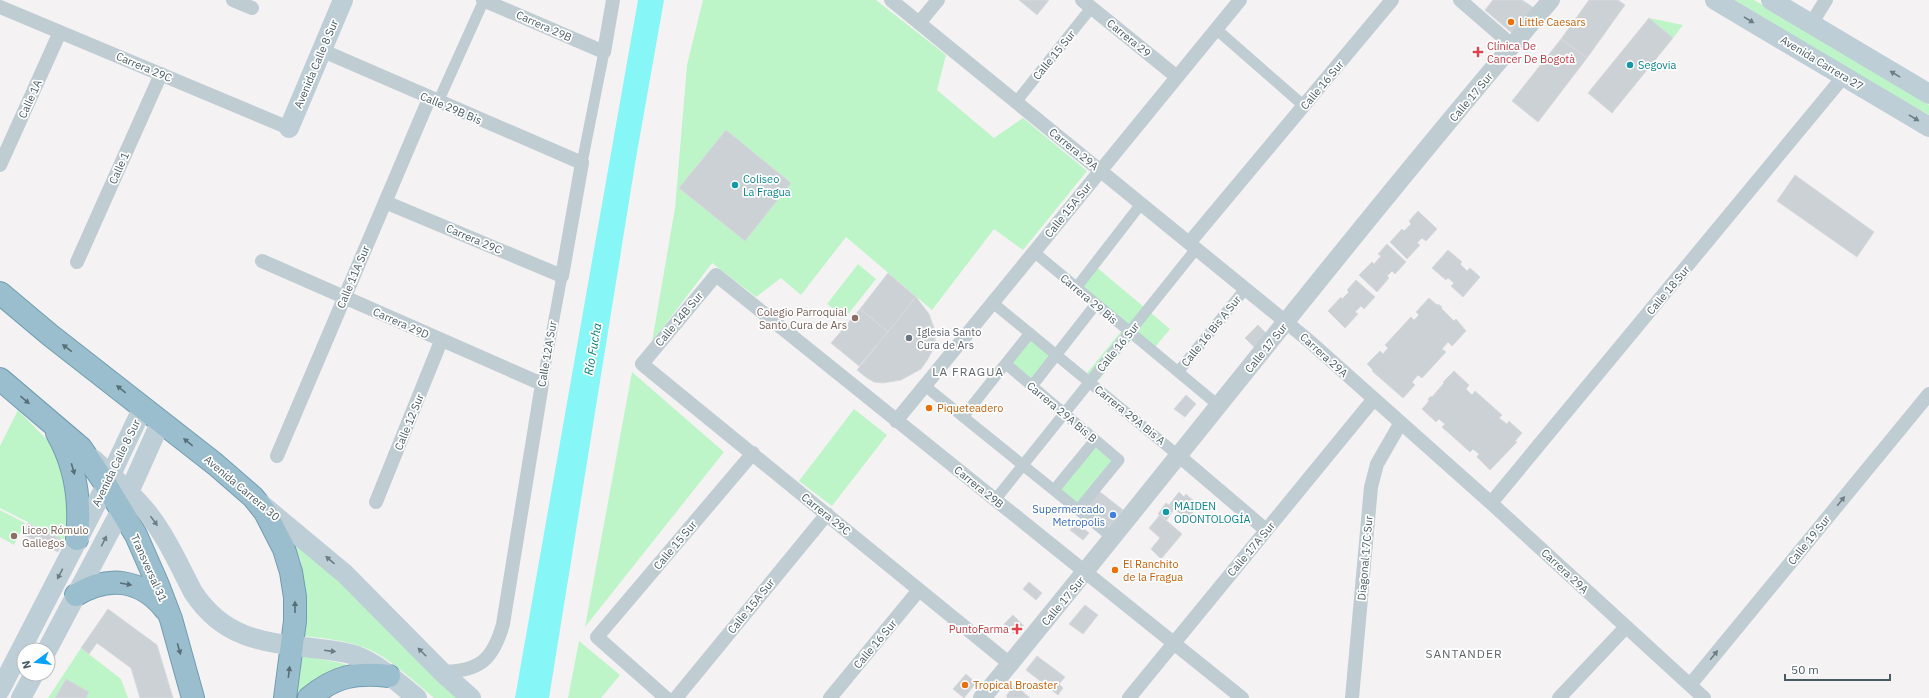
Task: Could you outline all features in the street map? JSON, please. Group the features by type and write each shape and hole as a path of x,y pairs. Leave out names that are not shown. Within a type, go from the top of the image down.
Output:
{"highway":[{"name":"Avenida Carrera 30","path":"0,293 50,335 161,421 253,497"},
{"path":"0,379 50,421 66,450 76,478 80,519 78,539"},
{"name":"Transversal 31","path":"50,421 81,448 125,501 171,619 193,698"},
{"path":"253,497 274,527 284,549 291,572 295,597 295,621 285,698"},
{"path":"76,595 99,584 125,584 134,586 152,596 166,610 171,619"},
{"path":"309,698 322,687 343,677 366,673 389,676"}],"main road":[{"name":"Avenida Calle 8 Sur","path":"289,128 343,0"},
{"name":"Avenida Carrera 27","path":"1715,0 1929,127"},
{"path":"1771,0 1929,94"},
{"name":"Avenida Calle 8 Sur","path":"0,690 109,480 143,407"},
{"name":"Avenida Calle 8 Sur","path":"51,642 125,501 161,421"},
{"name":"Avenida Carrera 30","path":"253,497 346,574 442,672 471,698"},
{"path":"125,501 159,528 200,602 217,620 233,631 292,646 349,654 376,666 417,698"},
{"path":"21,698 30,682"}],"street":[{"path":"233,0 252,8"},
{"name":"Carrera 29B","path":"484,0 604,52"},
{"name":"Calle 11A Sur","path":"277,456 385,202 484,0"},
{"name":"Calle 12A Sur","path":"442,672 460,671 482,663 490,656 499,638 503,624 542,384 582,163 614,0"},
{"name":"Carrera 29A","path":"891,0 1286,322 1491,503 1704,698"},
{"path":"920,23 938,0"},
{"name":"Calle 15A Sur","path":"896,421 1240,0"},
{"name":"Calle 16 Sur","path":"995,500 1130,332 1193,246 1304,106 1392,0"},
{"path":"1460,0 1513,46"},
{"name":"Calle 17 Sur","path":"982,698 1085,574 1286,322 1552,0"},
{"path":"1811,24 1826,0"},
{"name":"Carrera 29","path":"1087,3 1177,77"},
{"name":"Calle 15 Sur","path":"1016,102 1087,3"},
{"name":"Carrera 29C","path":"0,7 289,128"},
{"path":"1216,29 1304,106"},
{"name":"Calle 1A","path":"0,166 60,32"},
{"name":"Calle 29B Bis","path":"321,50 582,163"},
{"name":"Calle 1","path":"76,262 161,74"},
{"name":"Calle 18 Sur","path":"1491,503 1844,76"},
{"name":"Carrera 29C","path":"385,202 562,276"},
{"path":"1076,288 1141,204"},
{"name":"Carrera 29 Bis","path":"1034,252 1219,406"},
{"name":"Carrera 29D","path":"262,261 441,341 542,384"},
{"name":"Carrera 29B","path":"716,275 1085,574 1242,698"},
{"name":"Calle 14B Sur","path":"642,364 716,275"},
{"name":"Calle 16 Bis A Sur","path":"1178,372 1245,289"},
{"name":"Carrera 29A Bis A","path":"993,303 1179,456 1266,530"},
{"path":"1032,386 1096,304"},
{"path":"963,417 1030,333"},
{"name":"Calle 12 Sur","path":"376,502 441,341"},
{"name":"Carrera 29C","path":"642,364 1010,664"},
{"name":"Carrera 29A Bis B","path":"1006,364 1119,460 1078,510"},
{"path":"925,386 1113,538"},
{"name":"Calle 19 Sur","path":"1690,685 1929,394"},
{"name":"Calle 17A Sur","path":"1129,698 1374,400"},
{"name":"Diagonal 17C Sur","path":"1352,698 1371,487 1377,464 1400,424"},
{"path":"1054,490 1095,440"},
{"name":"Calle 15 Sur","path":"666,698 597,637 753,453"},
{"name":"Calle 15A Sur","path":"676,698 827,514"},
{"name":"Calle 16 Sur","path":"830,698 920,590"},
{"path":"1558,698 1626,627"}],"green space":[{"path":"703,0 876,0 946,55 937,90 994,138 1023,118 1087,171 1023,250 994,229 932,310 846,237 801,295 781,278 756,297 712,263 652,342 675,208 687,65"},
{"path":"1735,0 1754,0 1929,105 1929,115 1825,55"},
{"path":"1649,18 1683,25 1673,38"},
{"path":"858,264 876,279 845,318 827,304"},
{"path":"1094,265 1170,329 1152,351 1132,339 1097,382 1087,373 1124,328 1076,288"},
{"path":"1030,333 1056,355 1032,386 1006,364"},
{"path":"632,372 724,452 585,627"},
{"path":"854,409 887,435 832,506 799,481"},
{"path":"18,410 57,450 71,487 67,534 63,540 0,508 0,446"},
{"path":"1095,441 1118,460 1077,507 1056,490"},
{"path":"0,510 25,523 14,545 0,537"},
{"path":"292,540 309,550 457,698 434,698 393,664 378,654 361,646 342,641 302,636 304,586 301,561"},
{"path":"579,641 620,675 601,698 568,698"},
{"path":"81,648 121,679 128,698 48,698"},
{"path":"299,655 341,663 361,670 301,698 296,698"}],"water":[{"name":"Río Fucha","path":"638,0 664,0 636,158 549,698 515,698"}],"building":[{"path":"1019,0 1049,0 1037,15"},
{"name":"Little Caesars","path":"1493,0 1522,0 1534,8 1513,34 1485,10"},
{"path":"1589,0 1618,0 1625,5 1587,58 1561,39"},
{"name":"Segovia","path":"1649,18 1673,38 1612,113 1588,93"},
{"path":"1561,39 1587,58 1538,122 1512,101"},
{"name":"Coliseo La Fragua","path":"726,130 791,183 745,241 679,188"},
{"path":"1795,175 1874,232 1857,257 1777,201"},
{"path":"1418,211 1437,229 1426,241 1422,238 1417,243 1420,245 1407,259 1390,242 1402,229 1404,231 1411,224 1409,221"},
{"path":"1387,244 1406,262 1395,274 1392,271 1387,276 1389,278 1377,292 1359,275 1372,262 1374,264 1381,256 1378,254"},
{"path":"1448,250 1462,262 1460,264 1467,271 1470,268 1480,277 1463,297 1451,286 1454,283 1448,278 1446,280 1432,268"},
{"path":"888,273 916,297 888,332 860,309"},
{"path":"1356,280 1375,297 1364,309 1361,306 1355,312 1358,314 1345,328 1328,311 1341,297 1342,299 1349,292 1347,290"},
{"name":"Iglesia Santo Cura de Ars","path":"916,297 929,314 935,331 935,345 921,369 901,380 883,383 874,382 857,370"},
{"path":"1429,298 1437,305 1438,304 1442,307 1441,308 1454,321 1456,319 1466,331 1452,346 1448,342 1442,349 1446,352 1422,378 1418,375 1412,382 1415,385 1403,398 1372,371 1373,370 1367,364 1380,351 1383,354 1388,348 1385,345 1411,317 1414,320 1419,315 1416,312"},
{"path":"860,309 888,332 859,366 831,343"},
{"path":"1258,325 1267,334 1255,348 1245,338"},
{"path":"1454,371 1469,385 1466,389 1472,395 1475,391 1502,415 1499,418 1507,424 1509,421 1522,433 1515,441 1517,442 1490,470 1477,457 1479,454 1473,449 1470,452 1442,427 1445,424 1439,419 1436,422 1422,409 1429,401 1428,399 1431,396 1432,397 1444,383 1443,382"},
{"path":"1186,395 1196,404 1185,417 1174,409"},
{"path":"1099,491 1123,510 1106,531 1082,512"},
{"path":"1179,492 1184,497 1186,494 1198,505 1188,520 1169,505"},
{"name":"MAIDEN ODONTOLOGÍA","path":"1166,503 1174,509 1166,521 1158,514"},
{"path":"1160,515 1182,534 1161,559 1151,549 1160,538 1149,528"},
{"path":"1076,522 1089,533 1083,540 1070,530"},
{"path":"28,523 63,540 58,552 22,534"},
{"path":"1029,582 1042,593 1036,600 1023,589"},
{"path":"1085,605 1098,615 1083,634 1069,624"},
{"path":"108,609 157,645 173,698 140,698 131,668 97,643 89,654 81,648"},
{"path":"1013,615 1024,626 1015,635 1004,624"},
{"path":"1037,656 1065,677 1059,684 1063,688 1058,695 1026,670"},
{"name":"Tropical Broaster","path":"966,674 976,683 964,698 953,689"},
{"path":"66,679 89,692 86,698 55,698"},
{"path":"1015,685 1030,698 1008,698 1006,696"}],"place":[{"name":"Little Caesars","path":"1511,22"},
{"name":"Clínica De Cancer De Bogotà","path":"1478,52"},
{"name":"Segovia","path":"1630,65"},
{"name":"Coliseo La Fragua","path":"735,185"},
{"name":"Colegio Parroquial Santo Cura de Ars","path":"855,318"},
{"name":"Iglesia Santo Cura de Ars","path":"909,338"},
{"name":"Piqueteadero","path":"929,408"},
{"name":"MAIDEN ODONTOLOGÍA","path":"1166,512"},
{"name":"Supermercado Metropolis","path":"1113,515"},
{"name":"Liceo Rómulo Gallegos","path":"14,536"},
{"name":"El Ranchito de la Fragua","path":"1115,570"},
{"name":"PuntoFarma","path":"1017,629"},
{"name":"Tropical Broaster","path":"965,685"}],"district":[{"name":"LA FRAGUA","path":"968,372"},
{"name":"SANTANDER","path":"1464,654"}]}
